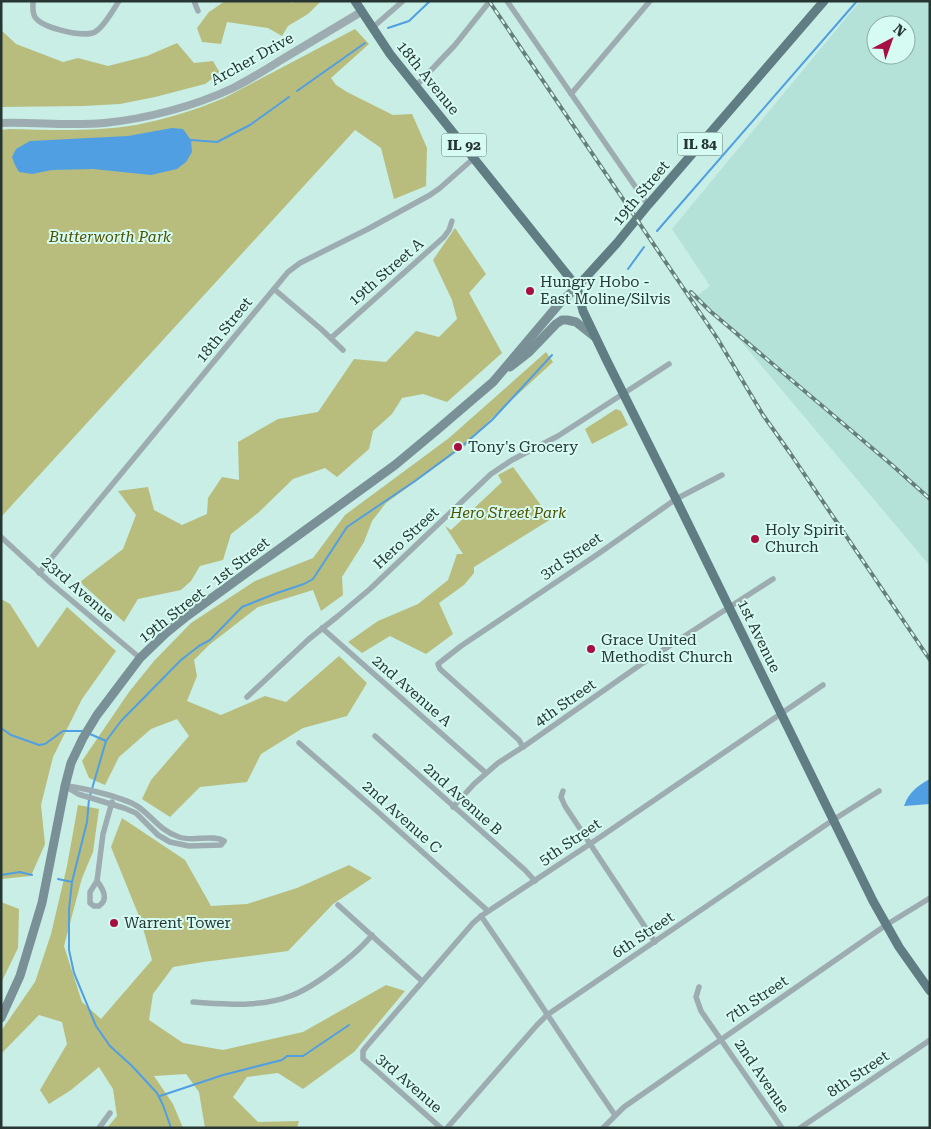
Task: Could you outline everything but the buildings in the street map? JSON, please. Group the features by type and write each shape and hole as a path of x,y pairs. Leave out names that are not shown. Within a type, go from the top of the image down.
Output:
{"main road":[{"name":"18th Avenue","path":"355,1 390,54 577,287"},
{"name":"19th Street","path":"577,287 618,243 648,205 824,1"},
{"name":"1st Avenue","path":"577,287 583,311 730,607 872,901 899,947 930,991"},
{"name":"19th Street - 1st Street","path":"1,1018 20,976 33,936 42,903 71,763 101,709 140,658 166,633 188,616 395,465 437,430 492,382 559,304 577,287"},
{"path":"492,382 528,353 559,321 576,322 596,338"}],"street":[{"path":"33,1 35,16 45,25 64,31 85,34 93,33 100,28 119,1"},
{"path":"194,1 198,11"},
{"path":"372,28 403,1"},
{"path":"416,86 455,45 490,1"},
{"path":"507,1 648,205"},
{"path":"571,94 650,1"},
{"name":"Archer Drive","path":"1,123 105,123 164,112 213,96 240,84 361,12"},
{"name":"18th Street","path":"40,573 288,272 300,263 430,195 474,158"},
{"name":"19th Street A","path":"331,338 444,237 452,221"},
{"path":"274,289 343,350"},
{"name":"Hero Street","path":"247,697 322,628 370,589 491,474 512,460 558,436 669,364"},
{"name":"3rd Street","path":"523,747 519,740 440,669 438,664 469,640 598,554 676,498 722,476"},
{"name":"23rd Avenue","path":"1,537 40,573 140,658"},
{"name":"4th Street","path":"453,807 474,784 498,763 640,666 773,579"},
{"name":"2nd Avenue A","path":"322,628 486,773"},
{"name":"5th Street","path":"363,1055 366,1047 422,981 481,916 823,685"},
{"name":"2nd Avenue B","path":"375,736 535,881"},
{"name":"2nd Avenue C","path":"299,743 488,911"},
{"path":"65,786 83,788 133,803 161,828 173,835 190,839 219,838 224,841 221,845 189,846 170,842 158,835 136,813 78,794 65,786"},
{"path":"563,791 561,797 565,806 655,942"},
{"name":"6th Street","path":"447,1128 547,1015 833,820 879,791"},
{"path":"97,881 103,834 114,797"},
{"name":"7th Street","path":"603,1128 624,1107 886,925 930,898"},
{"path":"338,905 422,981"},
{"path":"481,916 615,1115"},
{"path":"193,1002 238,1004 292,996 320,981 345,962 372,935"},
{"name":"2nd Avenue","path":"699,987 696,997 701,1011 782,1128"},
{"name":"8th Street","path":"800,1128 930,1040"},
{"name":"3rd Avenue","path":"363,1055 363,1059 441,1128"},
{"path":"99,1128 110,1113"}],"shaded area":[{"path":"860,1 930,1 930,566 744,345 698,295 710,286 672,229"}],"green space":[{"path":"225,1 288,1 293,3 294,1 321,1 308,14 288,26 282,36 268,28 227,22 221,44 202,42 197,28 209,12"},
{"name":"Butterworth Park","path":"355,29 369,44 331,78 336,85 347,92 393,115 412,114 427,148 426,186 394,199 381,148 355,130 1,517 1,130 104,129 136,125 170,117 224,98"},
{"path":"1,30 16,44 63,62 78,58 108,66 147,56 177,43 194,63 213,61 220,73 205,84 120,104 1,107"},
{"path":"455,228 486,274 469,293 502,353 447,402 423,394 402,398 392,414 373,431 369,449 337,477 325,468 293,479 258,513 231,534 223,560 200,566 191,581 181,590 138,599 124,622 80,582 123,549 136,515 118,491 148,487 154,510 182,525 207,514 208,498 222,477 239,480 238,442 278,419 318,412 354,359 386,362 416,331 439,337 457,319 452,300 433,260"},
{"path":"546,352 553,362 492,418 465,446 386,503 372,521 364,542 342,577 343,595 321,611 313,590 258,607 209,645 194,660 197,676 187,701 221,715 265,696 286,702 339,656 367,683 347,716 303,728 261,754 247,782 200,787 170,817 142,799 151,780 189,736 177,719 151,729 119,757 105,785 89,778 82,761 129,692 154,661 191,623 255,581 313,558 345,515 449,438"},
{"path":"616,409 621,411 628,425 592,444 585,429"},
{"name":"Hero Street Park","path":"513,467 551,519 474,567 474,573 464,585 439,603 453,634 426,654 390,636 362,653 348,642 378,621 418,604 448,580 457,554 463,554 445,526 451,530 502,482 498,475"},
{"path":"1,599 10,604 38,648 67,607 116,651 82,699 53,757 41,805 45,844 31,876 1,879"},
{"path":"78,805 99,809 93,852 82,878 64,946 82,1002 101,1019 152,960 141,921 111,847 122,818 185,860 211,906 247,904 297,888 349,865 372,878 333,904 288,951 173,967 153,994 149,1020 183,1043 223,1050 303,1032 386,985 405,991 354,1052 303,1089 278,1073 247,1077 233,1097 258,1122 299,1121 297,1128 205,1128 199,1092 186,1074 154,1076 173,1104 183,1128 107,1128 117,1116 113,1089 99,1067 71,1090 49,1104 40,1090 67,1044 62,1022 39,1015 1,1054 1,1031 35,982 51,934 67,866"},
{"path":"1,902 19,909 18,948 1,983"}],"water":[{"path":"172,128 183,129 191,140 192,152 186,162 177,169 151,175 93,169 52,170 32,174 19,172 12,157 16,149 30,141 128,136"},
{"path":"930,779 930,804 904,806 914,790"}],"waterway":[{"path":"388,28 409,21 430,1"},
{"path":"657,231 857,1"},
{"path":"297,91 365,43"},
{"path":"191,140 217,142 250,125 289,97"},
{"path":"628,269 644,247"},
{"path":"171,1128 157,1093 110,1046 96,1026 74,973 69,950 69,909 72,882 87,822 89,799 106,741 121,721 181,660 210,640 242,607 313,579 347,527 461,447 492,420 552,355"},
{"path":"1,728 11,735 39,745 45,744 63,731 83,731"},
{"path":"90,734 106,741"},
{"path":"1,875 20,872 32,875"},
{"path":"58,879 72,882"},
{"path":"160,1096 223,1075 282,1060 287,1056 303,1056 349,1025"}],"railway":[{"path":"489,1 717,338 763,415 930,660"},
{"path":"691,292 710,311 930,499"}],"place":[{"name":"Hungry Hobo - East Moline/Silvis","path":"530,291"},
{"name":"Tony's Grocery","path":"458,447"},
{"name":"Holy Spirit Church","path":"755,539"},
{"name":"Grace United Methodist Church","path":"591,649"},
{"name":"Warrent Tower","path":"114,923"}]}
